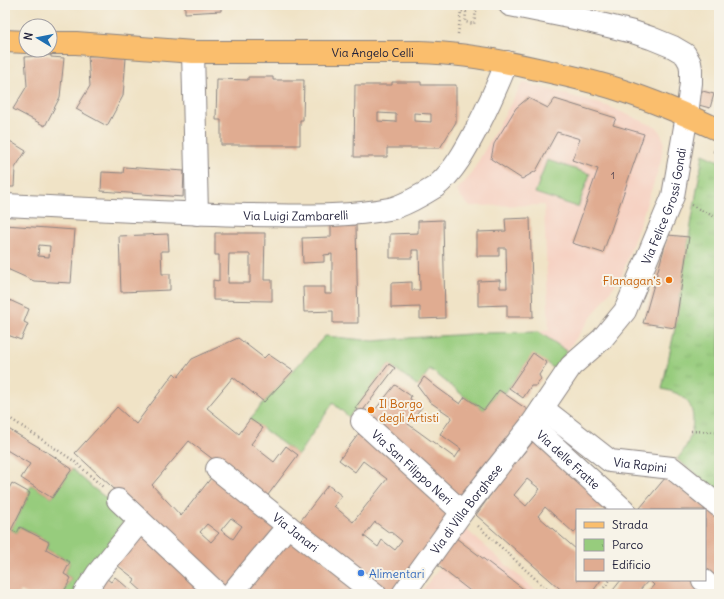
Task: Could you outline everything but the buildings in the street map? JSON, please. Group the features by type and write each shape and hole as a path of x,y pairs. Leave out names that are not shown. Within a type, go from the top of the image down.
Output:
{"main road":[{"name":"Via Angelo Celli","path":"58,43 193,52 420,52 462,55 507,62 607,86 687,115 719,130"}],"street":[{"name":"Via Felice Grossi Gondi","path":"510,5 584,20 651,38 680,50 688,58 691,69 687,115 673,196 625,311 602,339 571,366 537,417"},
{"path":"193,52 197,214"},
{"name":"Via Luigi Zambarelli","path":"5,205 197,214 328,216 391,209 413,200 434,187 458,161 469,144 482,118 507,62"},
{"name":"Via Rapini","path":"537,417 551,414 610,461 672,468 719,506"},
{"name":"Via delle Fratte","path":"537,417 623,509"},
{"name":"Via di Villa Borghese","path":"403,594 470,519 537,417"},
{"name":"Via San Filippo Neri","path":"362,421 470,519"},
{"name":"Via Janari","path":"218,469 375,594"},
{"path":"118,500 218,594"},
{"path":"84,594 97,574 140,521"},
{"path":"231,594 288,526"},
{"path":"704,581 718,594"}],"path":[{"path":"459,30 461,11 466,12 465,22 474,24 477,5"},
{"path":"673,196 719,219"},
{"path":"5,415 74,460 118,500"},
{"path":"691,431 719,432"},
{"path":"470,519 552,594"},
{"path":"599,594 609,581"}],"shaded area":[{"path":"523,82 610,107 658,128 664,141 660,165 622,275 567,351 539,332 549,330 544,205 469,206 456,191 470,176"},
{"path":"460,524 539,594 419,594 440,567 433,562"}],"green space":[{"path":"703,154 719,161 719,493 677,459 686,446 692,430 692,413 690,405 683,397 674,392 662,389 675,328"},
{"path":"547,160 590,174 578,207 535,193"},
{"path":"539,332 567,351 555,369 533,354 505,393 499,390 484,410 430,369 418,386 389,364 349,417 333,403 298,455 250,419 325,336 374,341 486,333"},
{"path":"72,469 92,487 128,515 75,594 63,594 71,578 64,574 70,562 46,549 49,542 21,527 17,533 11,530 30,493 28,491 32,485 52,498"}],"place":[{"name":"Flanagan's","path":"669,280"},
{"name":"Il Borgo degli Artisti","path":"371,410"},
{"name":"Alimentari","path":"361,573"}]}
